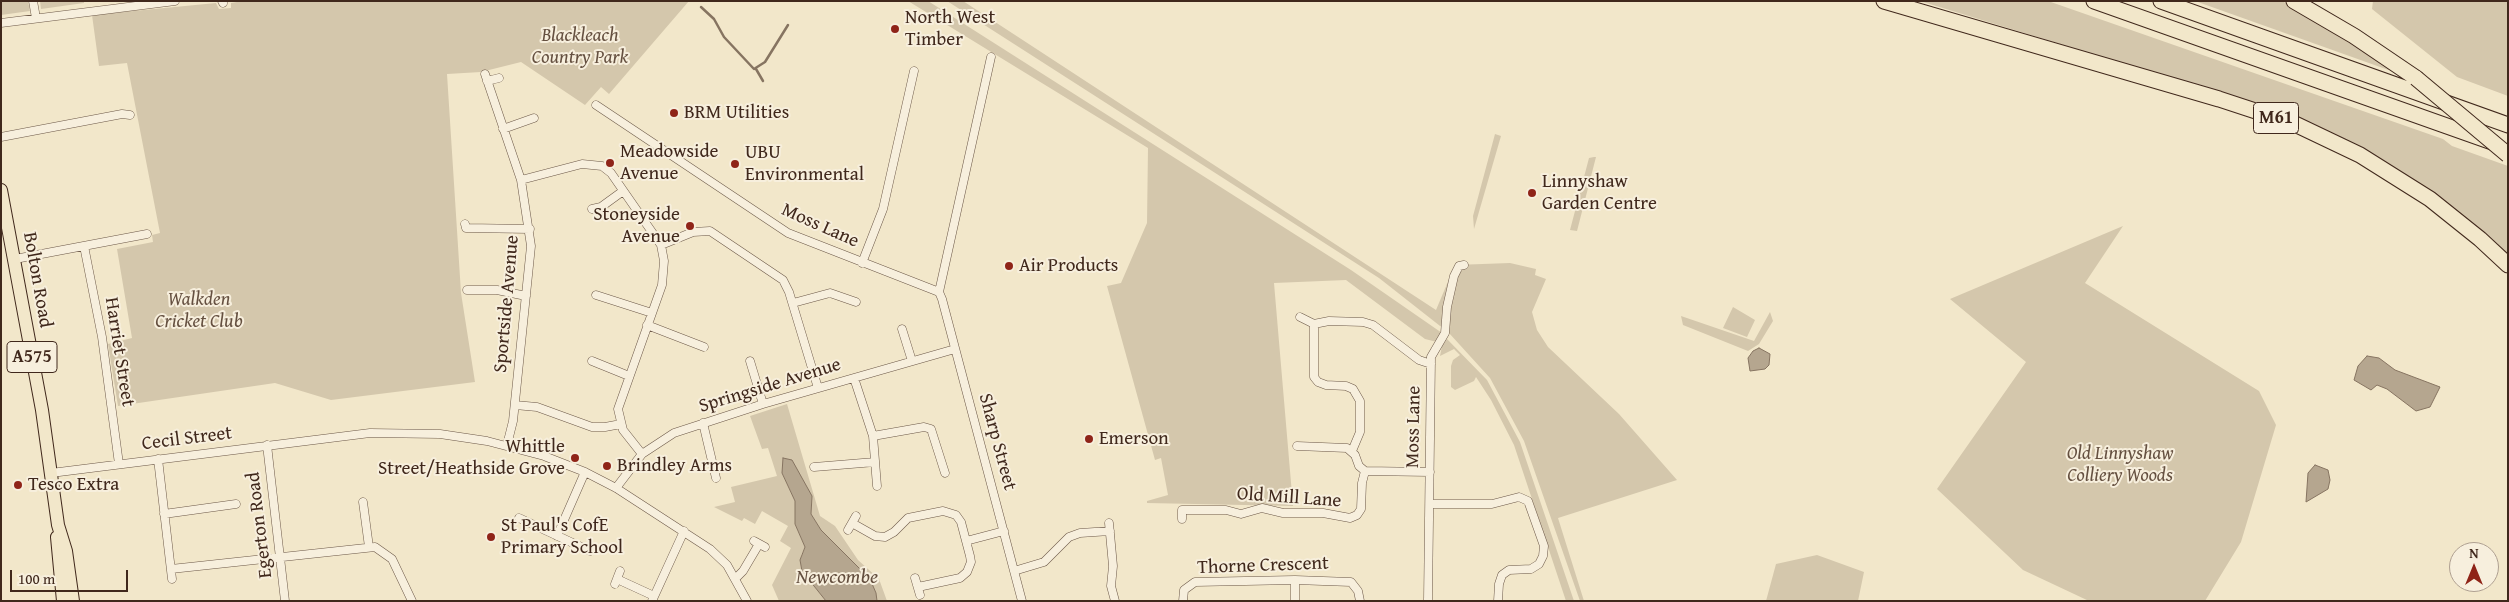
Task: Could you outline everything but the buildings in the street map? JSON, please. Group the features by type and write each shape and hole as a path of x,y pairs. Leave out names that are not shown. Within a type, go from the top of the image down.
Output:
{"highway":[{"name":"M61","path":"1884,1 2219,98 2295,124 2360,155 2430,199 2474,234 2508,265"},
{"name":"M61","path":"1898,1 2011,38"},
{"name":"M61","path":"2094,1 2508,148"},
{"path":"2161,1 2508,125"},
{"path":"2294,1 2354,36 2416,78 2508,156"}],"main road":[{"name":"Bolton Road","path":"1,191 5,227 15,259 51,472 58,525 66,551 73,601"},
{"name":"Bolton Road","path":"58,525 57,549 63,601"}],"street":[{"path":"33,1 36,18"},
{"path":"88,1 90,11"},
{"path":"1,23 175,1"},
{"path":"938,292 992,57"},
{"path":"862,263 883,209 914,71"},
{"name":"Sportside Avenue","path":"499,78 486,78 521,180 530,229 531,246 515,405 507,445"},
{"name":"Moss Lane","path":"596,106 788,233 938,292"},
{"path":"1,137 122,114 130,115"},
{"path":"503,128 534,118"},
{"path":"521,180 589,163 606,169 661,245 664,261 664,279 618,409 621,424 642,454"},
{"path":"592,209 601,207 623,191"},
{"path":"465,224 466,228 530,229"},
{"path":"661,245 698,230 715,233 783,280 793,303 818,388"},
{"path":"15,259 147,234"},
{"name":"Harriet Street","path":"84,246 102,337 119,464"},
{"name":"Moss Lane","path":"1428,601 1431,364 1433,352 1445,333 1447,307 1454,276 1459,266 1464,265"},
{"path":"467,290 497,290 526,296"},
{"name":"Sharp Street","path":"938,292 942,299 1022,601"},
{"path":"793,303 830,294 850,302"},
{"path":"596,295 652,313"},
{"path":"1300,318 1314,324 1329,321 1363,322 1372,325 1419,360 1431,364"},
{"path":"1314,324 1314,377 1318,382 1326,385 1346,386 1353,389 1360,401 1360,432 1352,451"},
{"path":"647,325 704,347"},
{"path":"902,328 912,361"},
{"name":"Springside Avenue","path":"616,488 642,454 664,438 703,423 763,404 955,349"},
{"path":"592,361 629,376"},
{"path":"749,365 763,404"},
{"path":"854,378 873,436 877,486"},
{"path":"515,405 537,407 592,427 605,428 621,424"},
{"path":"703,423 716,478"},
{"path":"873,436 928,427 934,432 945,473"},
{"name":"Cecil Street","path":"51,472 327,437 409,432 464,437 507,445 585,472 616,488 684,531 719,556 736,578 747,601"},
{"path":"1306,438 1306,446"},
{"name":"Egerton Road","path":"267,445 285,601"},
{"path":"1297,446 1342,447 1352,451 1359,466 1365,471 1430,472"},
{"path":"158,459 172,579"},
{"path":"814,467 875,462"},
{"name":"Old Mill Lane","path":"1182,519 1182,510 1226,510 1240,514 1262,508 1283,513 1323,513 1350,518 1361,509 1362,484 1365,471"},
{"path":"557,536 585,472"},
{"path":"1430,504 1492,504 1519,497 1528,502 1544,546 1543,556 1539,564 1531,569 1509,570 1502,575 1498,584 1498,601"},
{"path":"164,514 236,504"},
{"path":"355,511 364,506 369,546"},
{"path":"852,523 875,536 885,536 894,532 908,518 948,511 959,518 970,562 964,576 942,583 918,587"},
{"path":"519,518 590,551"},
{"path":"1014,571 1044,562 1069,537 1110,527 1113,566 1111,586 1115,601"},
{"path":"620,571 616,582 653,598 684,531"},
{"path":"966,540 1004,531"},
{"path":"736,578 743,571 759,544"},
{"path":"171,570 369,546 387,554 412,601"},
{"path":"1295,580 1295,601"},
{"name":"Thorne Crescent","path":"1183,601 1184,590 1195,582 1345,580 1355,585 1360,601"}],"green space":[{"path":"1,1 28,1 30,11 1,15"},
{"path":"40,1 84,1 84,3 41,9"},
{"path":"243,1 689,1 609,94 601,87 585,105 521,62 481,72 447,74 461,293 475,382 331,400 275,383 118,406 108,344 132,338 117,249 153,242 152,235 160,233 127,63 99,66 92,15 216,3 219,9 231,8 231,3"},
{"path":"908,1 928,1 1351,270 1442,333 1437,342 1425,339 1346,280 1274,283 1293,506 1147,503 1147,501 1168,495 1161,458 1155,460 1107,286 1121,283 1147,223 1148,148"},
{"path":"947,1 963,1 1436,310 1455,265 1510,263 1536,269 1535,275 1546,279 1532,312 1537,330 1548,347 1619,414 1677,480 1558,518 1584,601 1580,601 1524,441 1490,378 1449,333 1379,278"},
{"path":"1920,1 2048,1 2443,139 2452,146 2508,166 2508,258 2410,180 2200,87"},
{"path":"2195,1 2282,1 2357,43 2397,73"},
{"path":"2373,1 2508,1 2508,96 2457,77 2372,9"},
{"path":"1495,134 1501,136 1474,229 1473,216"},
{"path":"1596,157 1577,231 1570,230 1589,158"},
{"name":"Old Linnyshaw Colliery Woods","path":"2123,226 2085,283 2259,391 2276,425 2241,542 2205,601 2089,601 2023,570 1937,489 2026,362 1950,299"},
{"path":"1733,307 1755,320 1747,337 1723,328"},
{"path":"1770,312 1773,321 1759,344 1748,351 1683,325 1681,316 1754,341"},
{"path":"1447,339 1487,380 1520,442 1574,601 1566,601 1514,445 1491,400 1476,377 1474,381 1455,390 1451,387 1451,366 1453,360 1460,355 1454,349 1440,356 1442,346"},
{"path":"787,404 820,516 835,526 858,560 879,579 887,601 877,601 870,579 821,530 811,514 812,496 782,473 795,501 795,524 805,547 801,556 802,571 826,601 779,601 772,585 791,548 780,541 788,526 762,511 755,524 744,518 742,521 714,507 735,502 731,487 777,476 768,448 762,449 750,416"},
{"path":"1817,555 1864,572 1858,601 1766,601 1776,564"}],"water":[{"path":"1759,348 1770,354 1769,365 1765,369 1750,371 1748,358 1753,351"},
{"path":"2367,356 2379,358 2395,370 2440,387 2430,407 2416,411 2387,389 2377,385 2371,390 2354,380 2358,366"},
{"name":"Newcombe","path":"783,458 792,460 812,496 811,514 821,530 870,579 877,601 826,601 802,571 800,560 805,547 795,524 795,501 782,473"},
{"path":"2315,465 2328,470 2330,480 2328,489 2306,502 2308,473"}],"waterway":[{"path":"701,7 714,19 724,37 754,69 765,62 788,25"},
{"path":"756,69 763,81"}],"place":[{"name":"North West Timber","path":"895,29"},
{"name":"BRM Utilities","path":"674,113"},
{"name":"Meadowside Avenue","path":"610,163"},
{"name":"UBU Environmental","path":"735,164"},
{"name":"Linnyshaw Garden Centre","path":"1532,193"},
{"name":"Stoneyside Avenue","path":"690,226"},
{"name":"Air Products","path":"1009,266"},
{"name":"Emerson","path":"1089,439"},
{"name":"Whittle Street/Heathside Grove","path":"575,458"},
{"name":"Brindley Arms","path":"607,466"},
{"name":"Tesco Extra","path":"18,485"},
{"name":"St Paul's CofE Primary School","path":"491,537"}],"park label":[{"name":"Blackleach Country Park","path":"580,47"},
{"name":"Walkden Cricket Club","path":"199,311"}]}
